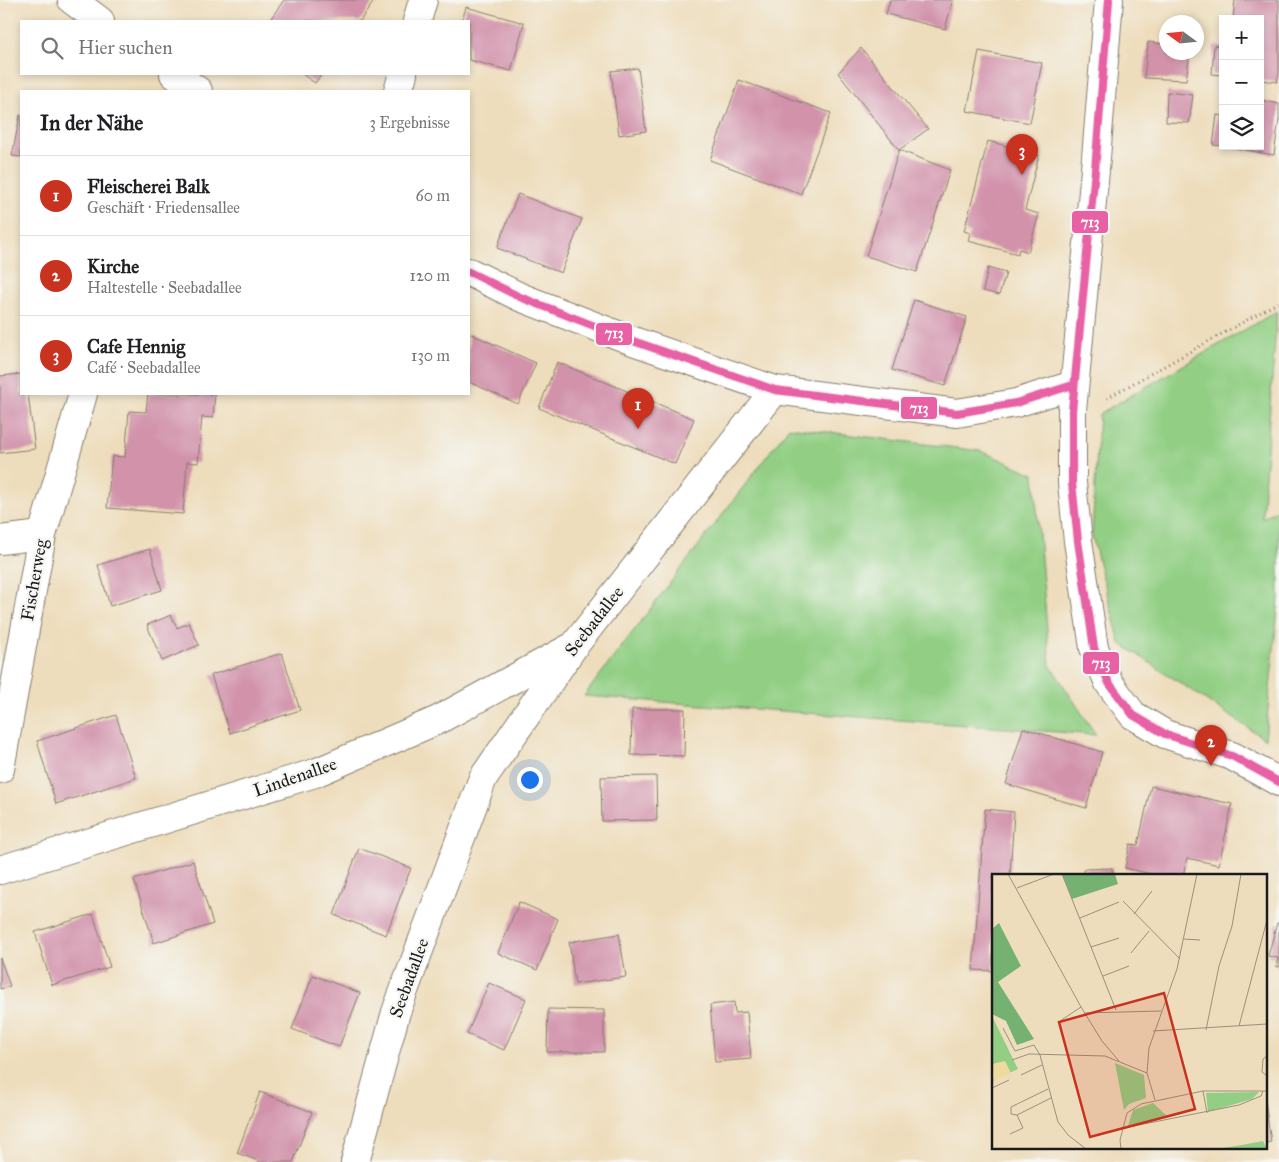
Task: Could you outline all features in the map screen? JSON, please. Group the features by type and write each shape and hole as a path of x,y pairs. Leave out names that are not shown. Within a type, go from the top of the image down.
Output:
{"street":[{"path":"72,0 99,20"},
{"path":"418,20 423,0"},
{"path":"1109,0 1095,170 1072,398 1072,484 1078,541 1094,648 1109,683 1133,715 1165,734 1232,756 1279,782"},
{"path":"398,90 403,75"},
{"path":"174,80 196,90"},
{"path":"470,272 520,297 607,331 776,390 958,413 1016,403 1072,398"},
{"name":"Seebadallee","path":"355,1162 396,1012 483,778 574,646 776,390"},
{"name":"Fischerweg","path":"0,769 42,535 83,395"},
{"path":"0,540 42,535"},
{"name":"Lindenallee","path":"0,870 315,773 438,720 574,646"}],"path":[{"path":"1072,398 1109,397 1279,302"}],"green space":[{"path":"1277,311 1262,518 1279,509 1279,598 1265,739 1120,643 1092,536 1099,414"},
{"path":"789,427 981,451 1034,474 1050,665 1096,735 584,696"}],"building":[{"path":"284,0 375,0 361,20 270,20"},
{"path":"890,0 953,0 945,29 886,14"},
{"path":"1235,0 1279,0 1279,73 1277,82 1264,80 1264,15 1233,15"},
{"path":"466,7 524,23 511,71 470,60 470,20 462,20"},
{"path":"1148,42 1159,43 1159,60 1189,60 1186,80 1144,78"},
{"path":"1214,45 1219,46 1219,75 1212,74"},
{"path":"861,48 928,129 899,150 838,73"},
{"path":"979,51 1042,63 1030,123 967,111"},
{"path":"638,68 646,131 619,135 611,71"},
{"path":"303,75 321,75 315,83"},
{"path":"739,80 831,113 801,194 710,160"},
{"path":"1167,92 1193,95 1189,123 1166,122"},
{"path":"1264,101 1279,104 1274,155 1245,150 1264,150"},
{"path":"20,115 20,157 12,156"},
{"path":"1217,115 1219,115 1219,146 1213,145"},
{"path":"988,141 1039,155 1025,210 1039,214 1028,252 1019,249 1018,254 968,241 970,233 964,231"},
{"path":"899,150 950,170 917,272 866,256"},
{"path":"518,194 582,219 561,273 497,248"},
{"path":"988,268 1006,273 999,295 983,291"},
{"path":"914,300 967,317 945,386 892,370"},
{"path":"470,333 536,363 518,404 470,382"},
{"path":"557,362 694,419 675,464 539,408"},
{"path":"20,374 20,395 28,395 35,449 0,453 0,376"},
{"path":"148,395 215,395 213,418 202,417 198,463 187,462 183,514 107,508 112,456 125,457 129,411 146,412"},
{"path":"150,549 162,590 110,606 98,565"},
{"path":"171,615 177,628 189,623 199,645 162,661 147,625"},
{"path":"282,653 300,710 230,733 211,675"},
{"path":"632,709 685,709 684,756 631,755"},
{"path":"116,715 136,778 56,804 37,741"},
{"path":"1023,728 1102,752 1086,808 1006,784"},
{"path":"656,776 657,820 602,821 601,777"},
{"path":"1151,786 1232,804 1219,865 1187,858 1183,874 1151,874 1125,868 1130,844 1138,845"},
{"path":"985,809 1014,812 1010,874 992,874 992,971 973,970"},
{"path":"359,848 411,868 386,935 334,915"},
{"path":"193,861 213,924 154,943 134,880"},
{"path":"1112,868 1113,874 1084,874 1084,869"},
{"path":"519,902 558,919 537,970 498,953"},
{"path":"93,914 110,967 52,985 35,932"},
{"path":"1277,923 1279,923 1279,967 1276,966 1278,958 1268,956"},
{"path":"619,934 626,977 575,984 569,942"},
{"path":"0,958 10,986 0,989"},
{"path":"313,975 360,993 339,1047 292,1029"},
{"path":"489,983 526,999 504,1050 467,1034"},
{"path":"734,1002 735,1013 747,1012 751,1059 715,1062 710,1005"},
{"path":"548,1009 604,1010 604,1052 547,1052"},
{"path":"260,1092 312,1112 293,1162 261,1162 237,1153"},
{"path":"1266,1108 1271,1142 1266,1143"}],"transit line":[{"name":"713","path":"1109,0 1072,411 1072,483 1078,541 1094,648 1109,683 1133,715 1165,734 1232,756 1279,782"},
{"name":"713","path":"470,272 520,297 633,341 775,390 957,413 1016,403 1073,385"}],"place":[{"name":"Cafe Hennig","path":"1022,175"},
{"name":"Fleischerei Balk","path":"638,429"},
{"name":"Kirche","path":"1211,766"}]}
